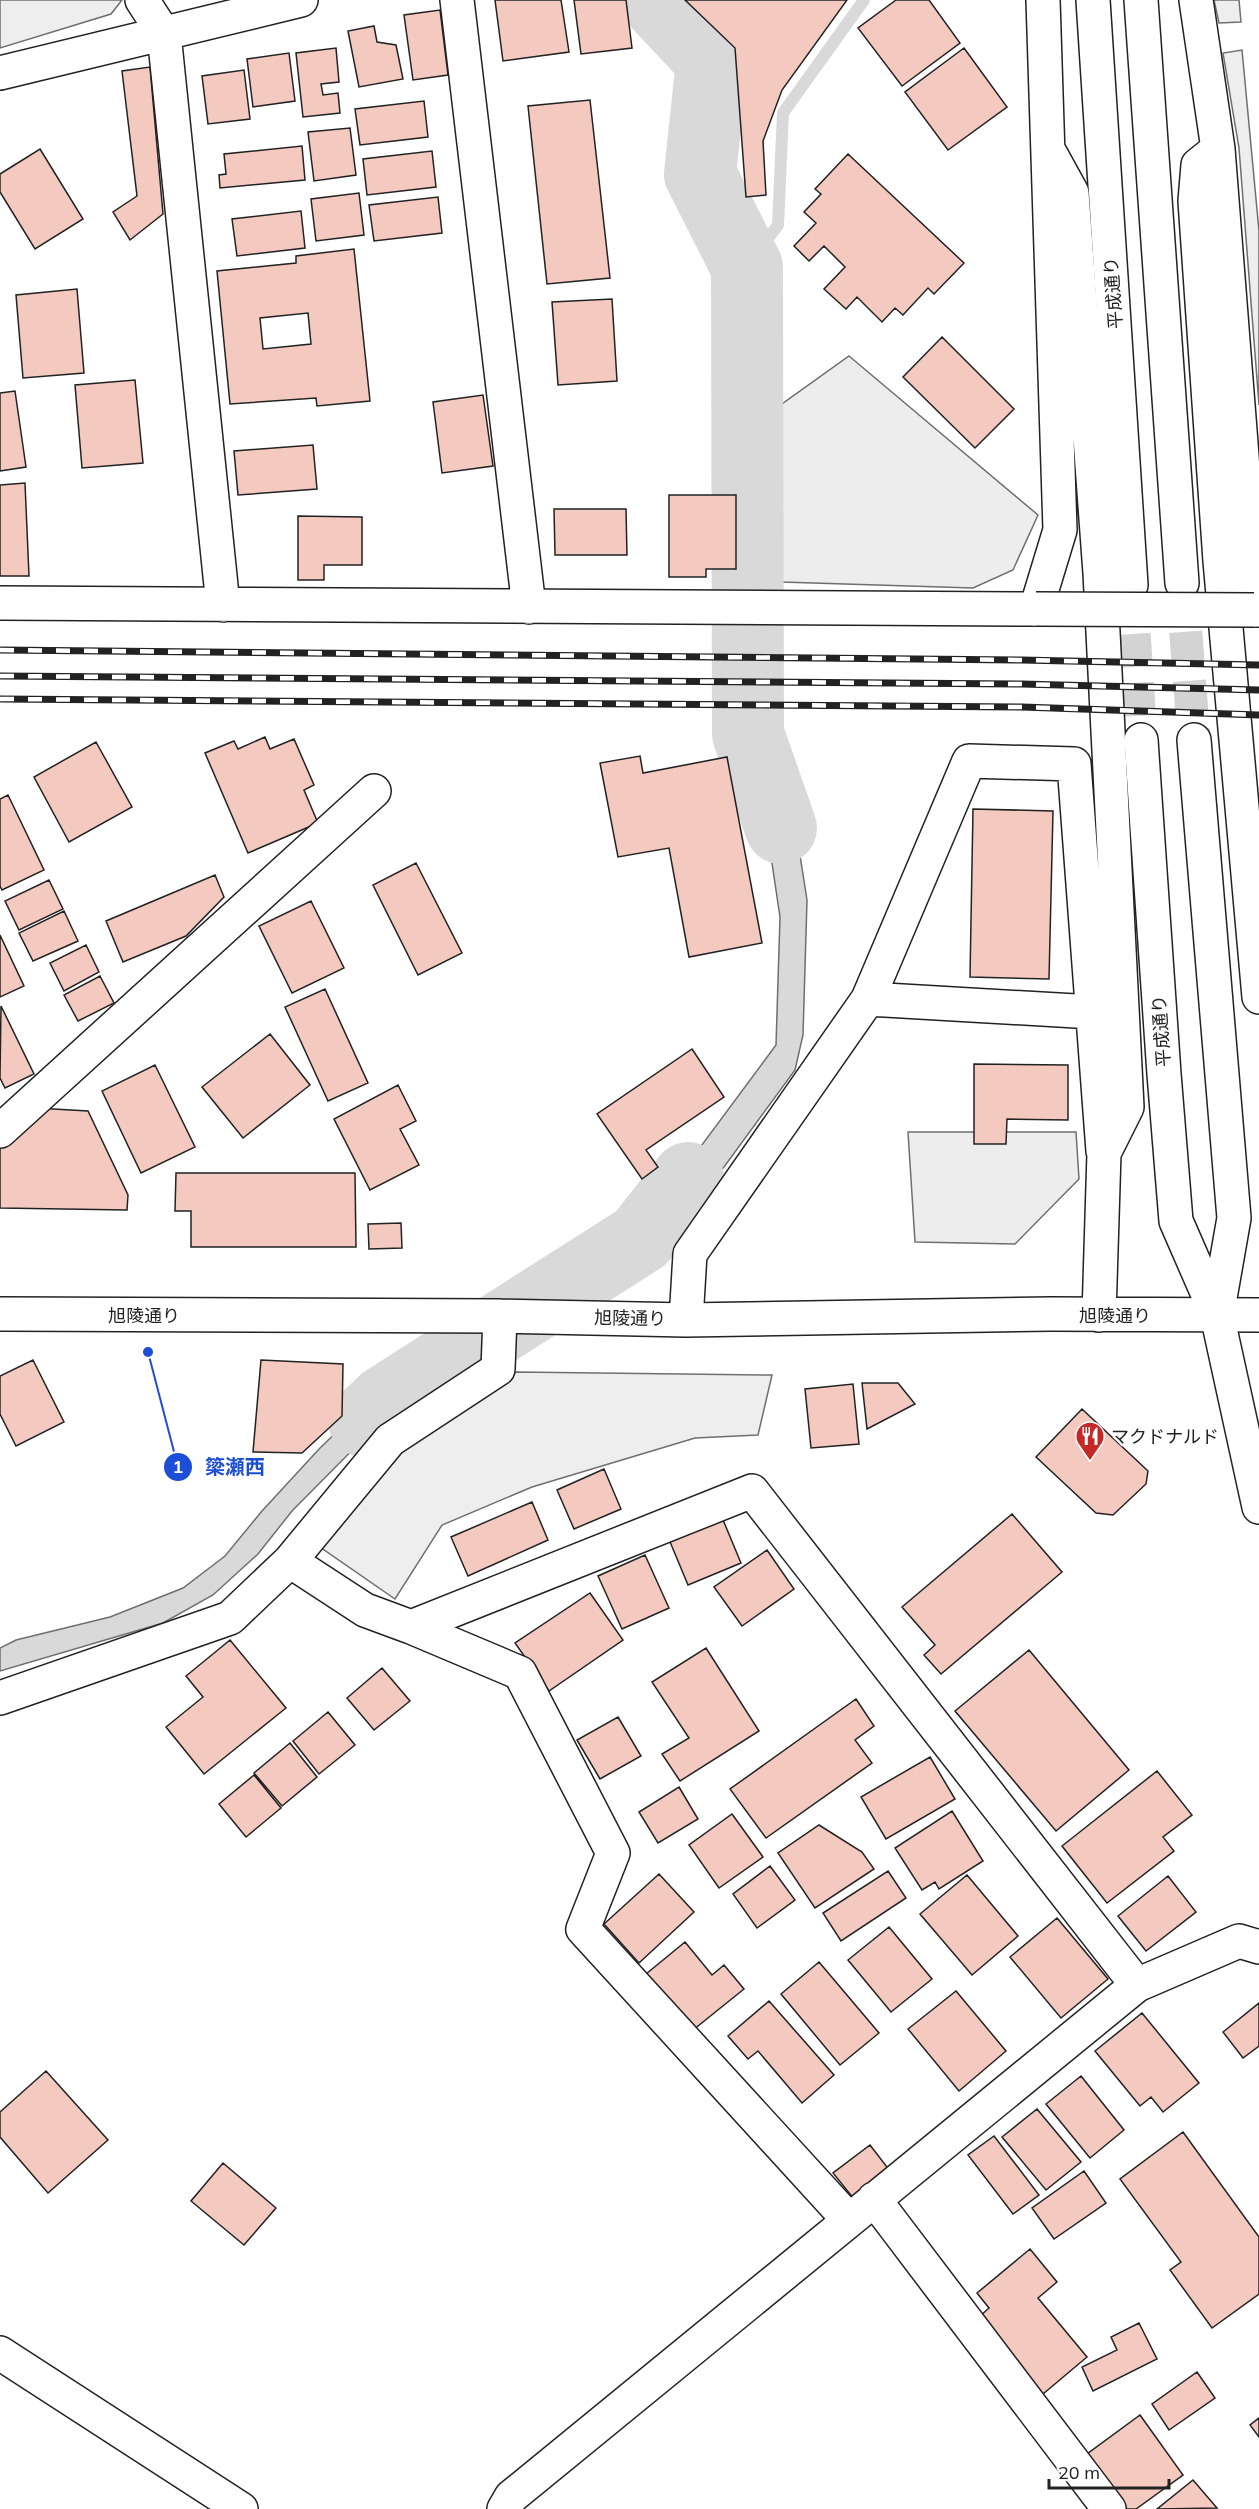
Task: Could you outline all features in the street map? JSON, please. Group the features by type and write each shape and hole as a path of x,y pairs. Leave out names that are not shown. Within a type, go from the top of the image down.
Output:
{"street":[{"path":"141,0 164,34 223,605"},
{"path":"0,73 301,0"},
{"path":"457,0 529,607"},
{"path":"1036,609 1060,530 1043,0"},
{"name":"平成通り","path":"1093,0 1131,585"},
{"path":"1141,0 1182,583"},
{"path":"1147,0 1149,137"},
{"path":"0,603 1256,610 1218,149 1196,0"},
{"path":"1048,149 1072,193 1100,573 1127,1107 1104,1153"},
{"path":"1218,149 1198,165 1195,201 1220,561 1259,997"},
{"name":"平成通り","path":"1141,740 1176,1221 1217,1315 1259,1507"},
{"name":"平成通り","path":"1194,740 1234,1218 1217,1315"},
{"path":"686,1320 690,1254 868,999 969,761 1074,764 1104,1153 1099,1315"},
{"path":"0,1131 374,790"},
{"path":"868,999 1093,1011"},
{"name":"旭陵通り","path":"0,1314 500,1316 686,1320 1259,1315"},
{"path":"0,1698 230,1618 290,1561 390,1440 498,1369 500,1316"},
{"path":"411,1627 752,1491 1137,1985"},
{"path":"290,1561 365,1610 411,1627 520,1674 613,1853 583,1929 849,2220"},
{"path":"504,2509 510,2497 1137,1985 1239,1941 1259,1947"},
{"path":"874,2199 1109,2509"},
{"path":"0,2353 241,2509"}],"shaded area":[{"path":"0,0 122,0 111,14 0,48"},
{"path":"1214,0 1239,0 1241,22 1219,23"},
{"path":"1242,50 1259,231 1259,405 1239,148 1223,53"},
{"path":"849,356 1038,515 1013,570 973,588 781,582 782,404"},
{"path":"771,734 794,817 807,900 803,1035 795,1070 724,1167 645,1250 587,1250 653,1211 776,1045 780,917 770,850 746,770 739,735"},
{"path":"908,1132 1076,1132 1079,1179 1015,1244 915,1242"},
{"path":"418,1363 462,1363 392,1410 292,1511 258,1554 213,1595 163,1623 0,1671 0,1648 16,1640 110,1617 183,1588 225,1556 262,1511 320,1448 377,1393"},
{"path":"516,1372 772,1375 758,1435 695,1438 532,1487 442,1525 395,1599 320,1547 400,1450"}],"building":[{"path":"495,0 561,0 569,52 503,61"},
{"path":"574,0 626,0 632,48 581,54"},
{"path":"685,0 847,0 782,90 763,141 766,195 746,197 735,48"},
{"path":"896,0 929,0 960,43 902,86 858,28"},
{"path":"440,10 448,75 413,80 404,15"},
{"path":"374,26 377,42 396,45 403,79 359,87 348,31"},
{"path":"336,48 339,82 321,84 323,95 338,93 340,113 303,117 296,53"},
{"path":"964,48 1007,107 948,150 905,92"},
{"path":"289,53 295,101 253,107 247,59"},
{"path":"150,67 163,214 130,240 113,212 137,196 122,71"},
{"path":"244,70 250,119 208,124 202,76"},
{"path":"590,100 610,278 547,284 528,106"},
{"path":"424,101 428,137 360,145 355,109"},
{"path":"350,128 356,175 314,181 308,132"},
{"path":"302,146 305,180 220,188 219,175 226,174 224,154"},
{"path":"40,149 83,219 35,249 0,192 0,174"},
{"path":"432,151 436,187 367,195 363,159"},
{"path":"848,154 964,263 934,294 928,288 903,315 895,308 882,322 857,297 846,309 824,289 845,267 824,246 809,261 794,246 816,223 804,212 821,194 815,189"},
{"path":"359,193 364,235 316,241 311,199"},
{"path":"438,197 442,233 374,241 369,205"},
{"path":"301,211 305,248 237,256 232,219"},
{"path":"354,249 370,401 317,406 316,398 230,404 217,271 296,263 296,256","holes":["308,313 311,344 263,349 260,318"]},
{"path":"77,289 84,373 23,378 16,295"},
{"path":"612,299 617,381 558,385 552,302"},
{"path":"942,337 1014,409 975,448 903,377"},
{"path":"135,380 143,463 82,468 75,385"},
{"path":"15,391 26,467 0,471 0,393"},
{"path":"483,395 493,466 442,473 433,402"},
{"path":"313,445 317,489 238,495 234,451"},
{"path":"25,483 29,576 0,576 0,485"},
{"path":"669,495 736,495 736,569 706,569 706,577 669,577"},
{"path":"554,509 626,509 627,555 555,555"},
{"path":"298,516 362,517 362,565 324,565 324,580 298,580"},
{"path":"265,737 270,749 294,739 314,785 304,790 318,823 248,853 205,753 234,741 238,749"},
{"path":"96,742 132,807 69,842 34,777"},
{"path":"640,756 643,773 727,757 762,943 689,957 669,848 618,857 600,763"},
{"path":"8,795 44,870 2,890 0,886 0,799"},
{"path":"973,809 1053,811 1049,979 970,977"},
{"path":"416,863 462,953 418,975 373,885"},
{"path":"215,875 224,897 186,936 123,962 106,921"},
{"path":"49,880 63,909 19,930 5,901"},
{"path":"311,901 344,968 292,993 259,926"},
{"path":"64,911 78,941 33,961 19,933"},
{"path":"0,935 24,986 0,997"},
{"path":"86,945 99,972 64,991 50,963"},
{"path":"100,976 114,1003 78,1021 64,995"},
{"path":"325,989 368,1083 328,1101 285,1007"},
{"path":"1,1006 34,1074 5,1088 0,1078"},
{"path":"270,1034 310,1085 243,1138 202,1087"},
{"path":"692,1049 724,1097 646,1150 658,1167 642,1179 597,1114"},
{"path":"974,1064 1068,1065 1068,1120 1007,1119 1006,1144 974,1144"},
{"path":"155,1065 195,1147 141,1173 102,1091"},
{"path":"398,1085 416,1121 400,1129 419,1165 370,1190 334,1119"},
{"path":"36,1108 88,1111 128,1195 127,1210 0,1208 0,1144"},
{"path":"176,1173 355,1173 356,1247 191,1247 191,1211 175,1211"},
{"path":"401,1223 402,1248 369,1249 368,1224"},
{"path":"33,1360 64,1422 16,1446 0,1414 0,1376"},
{"path":"261,1360 343,1364 342,1416 302,1453 253,1452"},
{"path":"862,1383 898,1383 915,1404 867,1429"},
{"path":"853,1384 859,1444 811,1448 805,1389"},
{"path":"1082,1409 1148,1471 1146,1484 1113,1515 1096,1513 1036,1457"},
{"path":"604,1469 621,1509 574,1529 557,1490"},
{"path":"532,1502 548,1540 468,1576 451,1537"},
{"path":"1012,1514 1062,1572 941,1674 924,1655 935,1645 902,1607"},
{"path":"721,1515 741,1563 688,1585 668,1537"},
{"path":"767,1550 794,1589 742,1626 714,1587"},
{"path":"645,1555 669,1608 622,1629 598,1576"},
{"path":"590,1593 623,1640 549,1691 515,1643"},
{"path":"230,1640 286,1708 204,1774 166,1727 203,1697 186,1676"},
{"path":"706,1648 759,1731 680,1781 662,1754 689,1738 652,1682"},
{"path":"1029,1650 1129,1770 1056,1831 955,1711"},
{"path":"382,1668 410,1701 374,1730 347,1698"},
{"path":"856,1699 874,1726 855,1740 872,1763 766,1838 730,1789"},
{"path":"328,1712 355,1745 319,1774 293,1741"},
{"path":"618,1717 641,1756 600,1779 577,1740"},
{"path":"290,1743 317,1777 282,1806 254,1773"},
{"path":"930,1757 955,1799 886,1839 861,1797"},
{"path":"1157,1771 1192,1815 1163,1837 1174,1851 1107,1903 1062,1846"},
{"path":"254,1775 281,1808 246,1837 219,1804"},
{"path":"679,1787 698,1819 658,1843 639,1812"},
{"path":"952,1811 983,1861 939,1889 935,1882 922,1890 895,1848"},
{"path":"732,1814 763,1857 719,1888 689,1845"},
{"path":"819,1825 862,1852 874,1869 815,1908 778,1853"},
{"path":"770,1866 795,1900 757,1928 733,1894"},
{"path":"888,1871 906,1898 841,1941 823,1913"},
{"path":"659,1874 694,1912 639,1963 604,1924"},
{"path":"967,1875 1018,1936 972,1975 920,1914"},
{"path":"1168,1876 1196,1912 1146,1951 1118,1916"},
{"path":"1057,1918 1108,1979 1061,2018 1010,1957"},
{"path":"889,1927 932,1979 891,2012 848,1960"},
{"path":"685,1942 712,1975 724,1965 744,1989 693,2030 646,1974"},
{"path":"819,1962 879,2033 840,2065 781,1994"},
{"path":"956,1991 1006,2051 959,2091 908,2029"},
{"path":"769,2001 834,2075 802,2103 758,2051 748,2059 728,2036"},
{"path":"1259,2003 1259,2046 1243,2058 1223,2032"},
{"path":"1142,2013 1199,2083 1163,2112 1151,2097 1140,2106 1095,2051"},
{"path":"46,2071 108,2140 48,2193 0,2137 0,2112"},
{"path":"1081,2076 1124,2130 1090,2158 1046,2104"},
{"path":"1037,2109 1081,2162 1046,2190 1002,2137"},
{"path":"1183,2132 1259,2237 1259,2294 1212,2328 1170,2270 1181,2262 1120,2179"},
{"path":"994,2136 1039,2195 1013,2214 968,2155"},
{"path":"870,2145 890,2171 854,2199 833,2173"},
{"path":"223,2163 276,2208 244,2245 191,2201"},
{"path":"1084,2171 1106,2203 1054,2239 1032,2208"},
{"path":"1030,2249 1057,2282 1038,2298 1087,2357 1043,2394 979,2317 989,2308 977,2293"},
{"path":"1139,2323 1157,2359 1093,2391 1082,2367 1117,2350 1111,2337"},
{"path":"1197,2372 1215,2398 1169,2430 1152,2404"},
{"path":"1140,2415 1183,2475 1136,2509 1127,2509 1087,2454"},
{"path":"1259,2418 1259,2437 1250,2425"},
{"path":"1193,2480 1217,2508 1157,2509"}],"waterway":[{"path":"655,0 712,61 700,174 747,267 748,734 781,828"},
{"path":"747,267 778,225 783,113 864,0"},
{"path":"364,1421 385,1401 641,1238 688,1178"}],"tunnel":[{"path":"1182,583 1194,740"},
{"path":"1131,585 1141,740"}],"railway":[{"path":"0,650 1021,660 1259,665"},
{"path":"0,676 1021,684 1259,690"},
{"path":"0,699 1022,707 1259,715"}],"place":[{"name":"簗瀬西","path":"148,1352"},
{"name":"マクドナルド","path":"1090,1462"}]}
